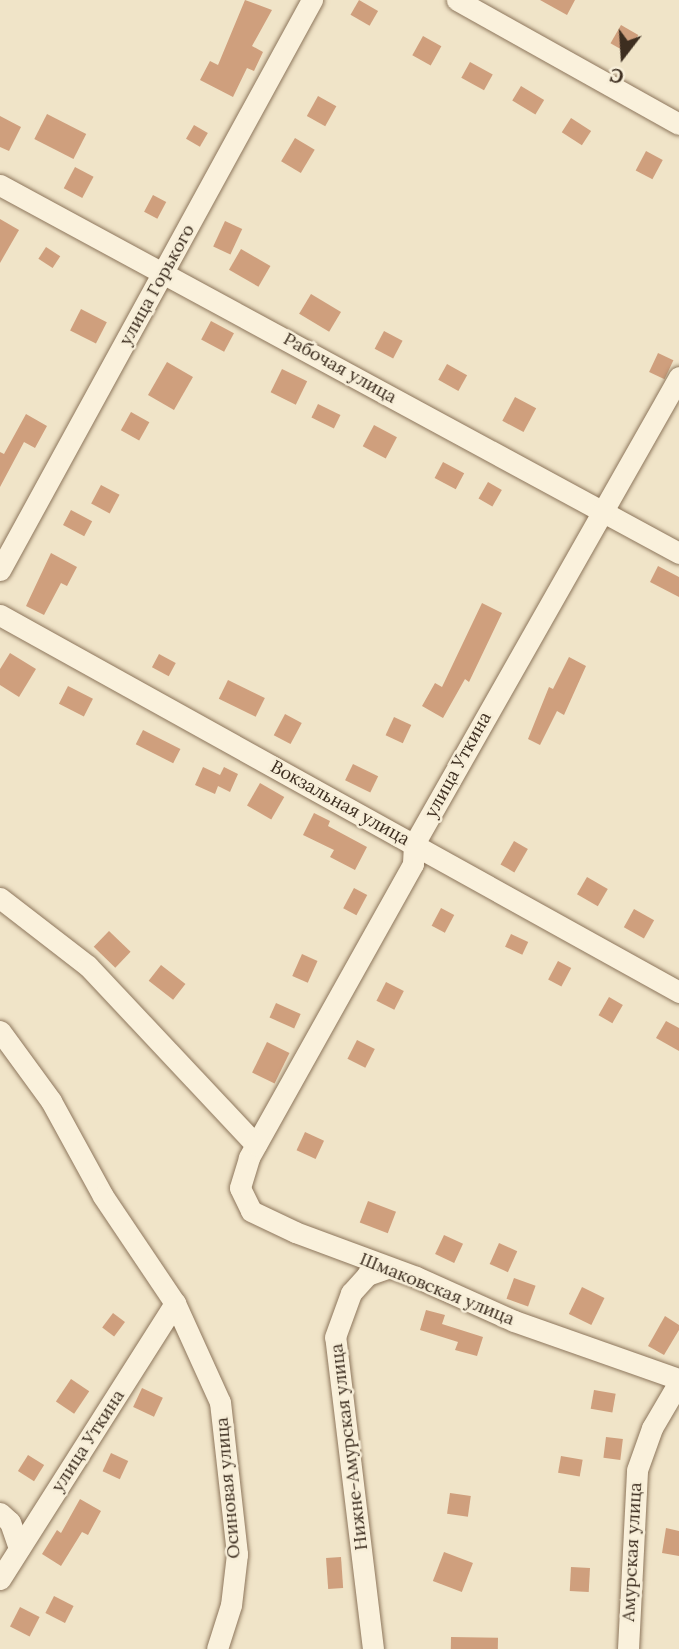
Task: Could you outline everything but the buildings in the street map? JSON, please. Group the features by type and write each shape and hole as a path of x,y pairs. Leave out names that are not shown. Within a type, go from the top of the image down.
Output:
{"street":[{"name":"улица Горького","path":"0,570 313,0"},
{"path":"457,0 679,124"},
{"name":"Рабочая улица","path":"0,185 679,553"},
{"name":"улица Уткина","path":"252,1151 413,864 414,844 600,510 679,377"},
{"name":"Вокзальная улица","path":"0,615 679,992"},
{"path":"0,898 88,966 252,1151"},
{"path":"0,1031 51,1101 103,1196 175,1303"},
{"name":"Шмаковская улица","path":"252,1151 240,1188 251,1210 514,1321 679,1381"},
{"name":"Нижне-Амурская улица","path":"373,1649 335,1337 351,1293 367,1275 387,1268"},
{"name":"улица Уткина","path":"0,1579 175,1303"},
{"name":"Осиновая улица","path":"175,1303 220,1402 229,1451 237,1554 231,1605 217,1649"},
{"name":"Амурская улица","path":"628,1649 637,1471 652,1428 679,1381"},
{"path":"0,1513 10,1522 19,1548"}]}
